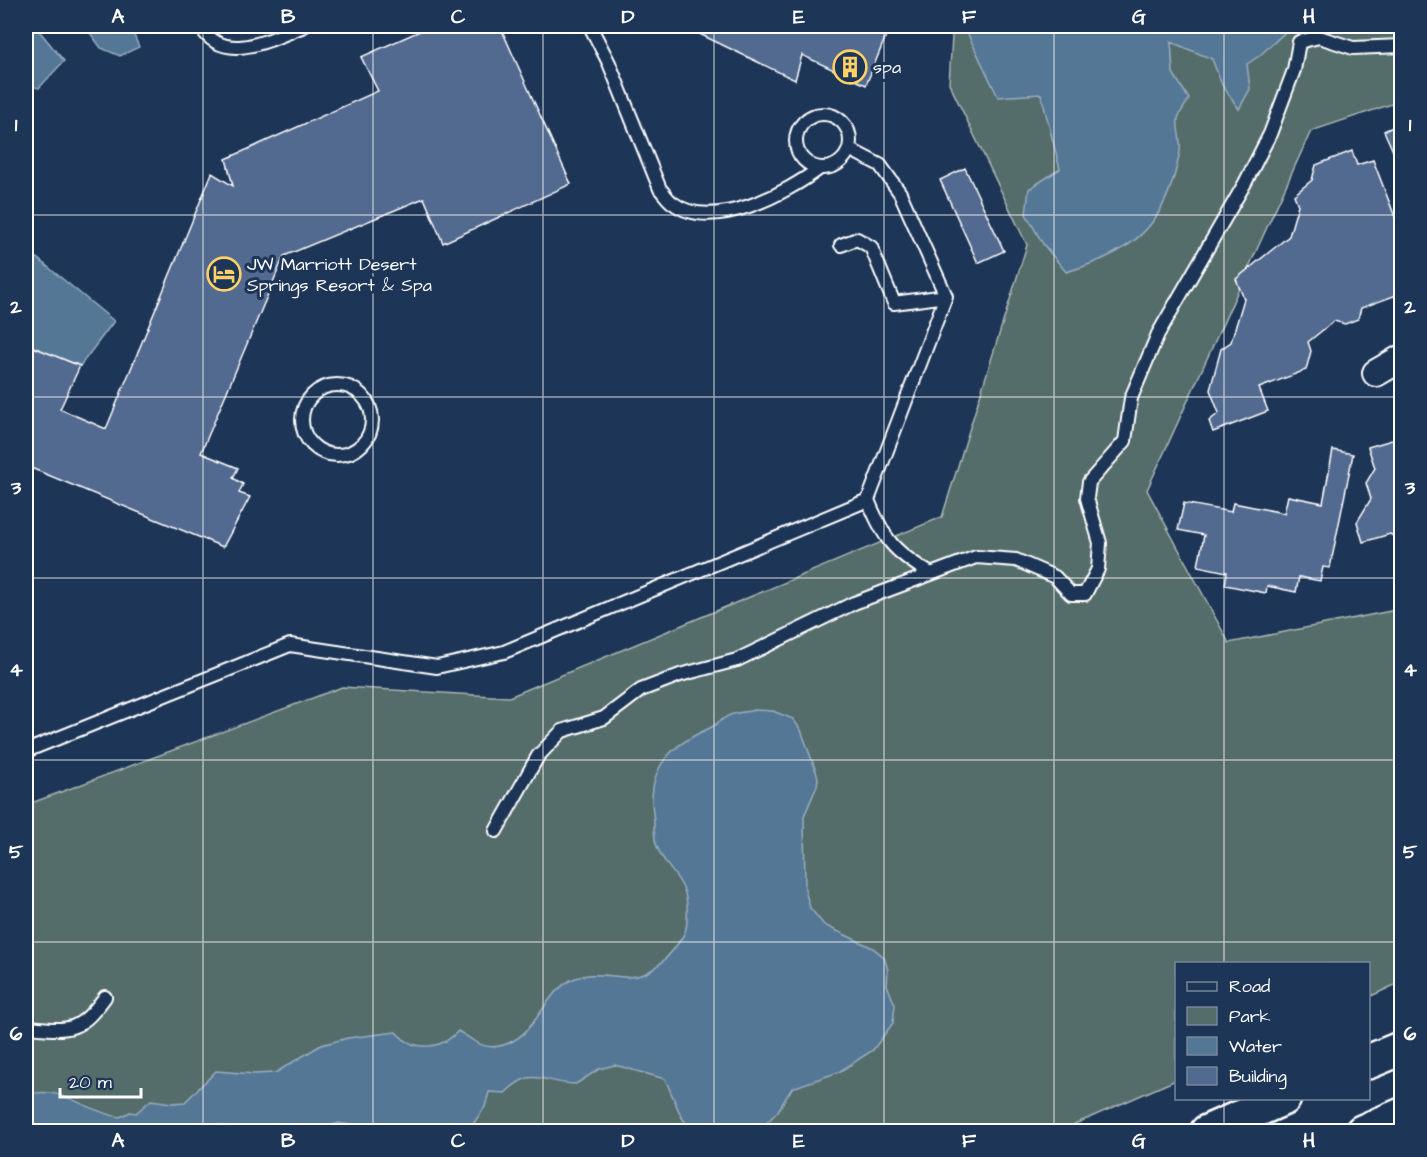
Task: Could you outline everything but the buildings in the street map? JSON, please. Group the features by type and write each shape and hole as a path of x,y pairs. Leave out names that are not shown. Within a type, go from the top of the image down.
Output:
{"main road":[{"path":"1370,1061 1401,1048"},
{"path":"1207,1131 1279,1100"},
{"path":"1362,1131 1401,1115"}],"street":[{"path":"1376,373 1401,358"}],"lane":[{"path":"200,26 222,46 241,48 262,43 304,26"},
{"path":"590,26 609,63 660,189 673,204 698,213 730,212 789,189 820,168 838,164 849,149 849,133 839,119 823,114 807,119 796,134 798,153 811,166 820,168"},
{"path":"496,831 538,756 562,731 604,718 641,690 680,675 737,660 854,603 976,557 1016,560 1055,577 1071,594 1085,594 1098,569 1100,543 1087,498 1089,482 1125,441 1131,398 1158,334 1245,183 1270,134 1294,70 1299,42 1318,37 1353,48 1401,45"},
{"path":"849,149 880,165 900,193 946,296 868,500 878,525 892,547 932,574"},
{"path":"841,245 857,239 871,247 894,303 946,296"},
{"path":"340,384 352,388 369,405 371,428 368,438 351,452 331,455 320,452 304,434 301,422 305,404 317,390 328,385 340,384"},
{"path":"26,751 290,645 437,668 504,652 868,500"},
{"path":"26,1021 31,1027 60,1030 89,1020 105,997"}],"green space":[{"path":"947,26 1401,26 1401,101 1311,131 1147,490 1229,643 1401,609 1401,982 1370,997 1370,962 1175,962 1175,1080 1059,1131 26,1132 26,805 342,687 509,697 942,517 1027,245 949,83 952,37"}],"water":[{"path":"26,26 36,27 64,61 39,88 26,85"},
{"path":"85,26 130,26 139,47 120,56 101,48"},
{"path":"964,26 1292,26 1247,64 1250,89 1239,109 1222,85 1212,59 1171,42 1173,73 1189,99 1178,119 1180,151 1167,198 1157,216 1129,244 1112,255 1066,272 1043,244 1026,214 1029,189 1060,169 1041,94 998,97"},
{"path":"26,249 114,321 80,366 26,344"},
{"path":"755,710 773,711 793,719 801,730 818,777 817,786 804,816 805,890 810,908 824,925 873,948 884,957 888,970 887,985 895,1005 893,1023 873,1050 839,1072 792,1088 778,1111 759,1131 691,1129 682,1118 665,1079 615,1065 599,1069 576,1084 531,1077 515,1084 505,1093 489,1092 485,1107 473,1124 450,1131 383,1131 339,1123 314,1131 244,1131 220,1125 209,1126 194,1132 26,1131 26,1095 51,1093 120,1117 130,1112 136,1113 151,1100 185,1102 216,1071 275,1073 321,1045 348,1038 396,1032 410,1043 427,1046 444,1042 458,1031 483,1045 499,1046 522,1035 552,996 571,980 586,975 629,977 646,973 668,956 685,932 687,921 685,893 660,854 655,840 652,797 658,770 673,750 684,742 730,715"}],"place":[{"name":"spa","path":"850,67"},
{"name":"JW Marriott Desert Springs Resort & Spa","path":"224,274"}]}
